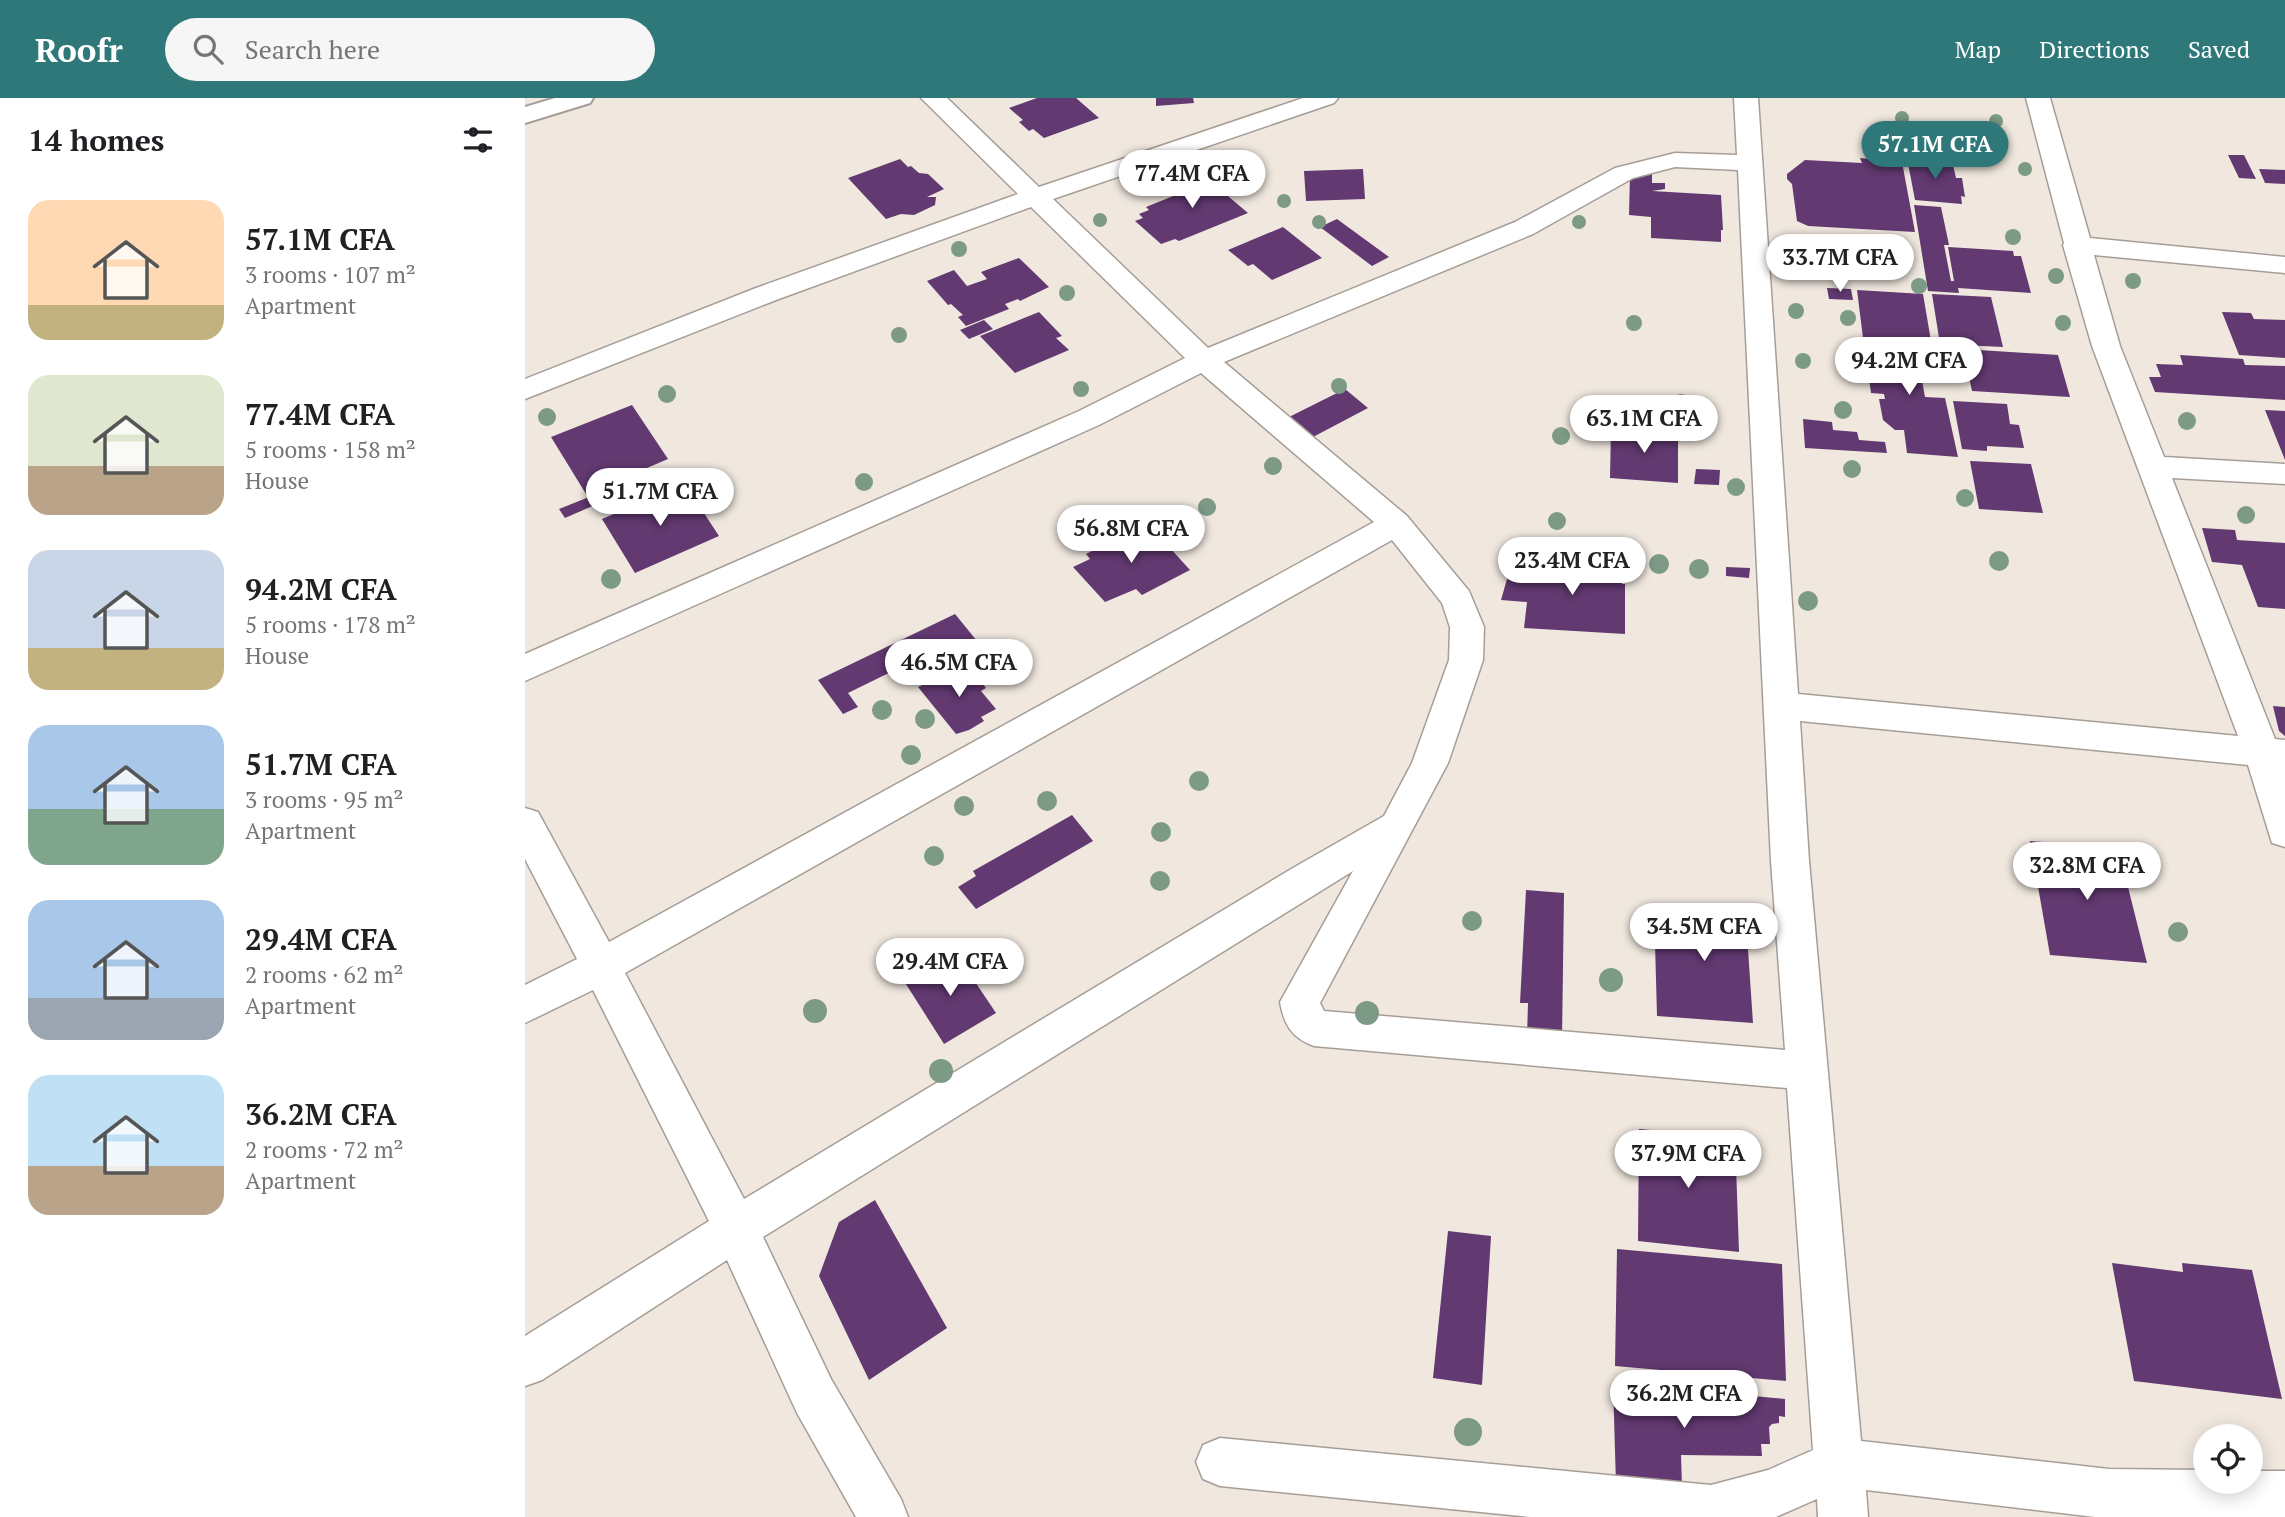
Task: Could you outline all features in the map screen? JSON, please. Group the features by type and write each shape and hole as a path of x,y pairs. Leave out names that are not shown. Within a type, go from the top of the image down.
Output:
{"main road":[{"path":"525,115 581,98"}],"street":[{"path":"933,98 1203,360 1397,524 1457,599 1467,627 1466,660 1430,763 1300,1002 1303,1017 1314,1028 1807,1071"},
{"path":"525,390 766,294 1037,196 1326,98"},
{"path":"1746,98 1790,861 1843,1517"},
{"path":"2038,98 2076,245 2106,346 2153,467 2273,753 2285,832"},
{"path":"525,667 1089,418 1203,360 1524,228 1624,173 1675,160 1751,163"},
{"path":"2076,245 2285,265"},
{"path":"2153,467 2285,474"},
{"path":"525,1005 601,966 1397,524"},
{"path":"1783,706 2273,753"},
{"path":"525,823 736,1229 814,1396 883,1517"},
{"path":"525,1363 736,1229 1294,886 1398,825"},
{"path":"1220,1462 1711,1510 1772,1494 1839,1463 2109,1494 2285,1496"}],"building":[{"path":"1037,98 1076,98 1099,118 1044,138 1033,129 1029,131 1019,122 1023,120 1009,108"},
{"path":"1156,98 1193,98 1194,103 1156,106"},
{"path":"1901,124 1952,127 1959,155 1907,152"},
{"path":"2228,155 2244,155 2256,179 2239,178"},
{"path":"1860,158 1902,162 1915,232 1808,226 1797,221 1792,184 1787,179 1787,174 1805,160 1862,163"},
{"path":"1907,158 1952,161 1956,178 1962,178 1965,197 1961,196 1962,204 1915,200"},
{"path":"900,159 919,173 928,174 944,189 927,197 936,197 935,205 914,215 901,214 886,219 848,178"},
{"path":"1363,169 1365,199 1306,201 1304,171"},
{"path":"2259,169 2285,170 2285,184 2265,183"},
{"path":"1218,172 1235,186 1222,191 1248,213 1179,241 1175,239 1161,244 1135,221 1143,218 1139,214 1149,210 1146,207 1188,190 1183,186"},
{"path":"1630,174 1652,174 1652,183 1665,183 1665,189 1652,191 1721,195 1721,242 1651,238 1651,217 1629,215"},
{"path":"1914,205 1941,207 1949,245 1944,245 1951,281 1954,281 1948,247 2013,251 2014,256 2021,256 2031,293 1958,288 1959,293 1928,291"},
{"path":"1337,219 1389,257 1372,266 1320,227"},
{"path":"1283,227 1322,258 1272,280 1253,264 1248,266 1228,250"},
{"path":"1019,258 1049,287 1020,301 1018,299 1005,304 1009,309 966,326 958,317 963,315 951,304 948,305 927,281 954,270 967,286 987,279 981,272"},
{"path":"1827,288 1851,289 1853,300 1829,299"},
{"path":"1857,290 1923,294 1931,341 1863,338"},
{"path":"1932,294 1991,297 2003,347 1940,344"},
{"path":"1039,312 1062,336 1056,338 1069,350 1015,373 980,336"},
{"path":"2222,312 2251,313 2254,319 2285,320 2285,358 2239,355"},
{"path":"984,320 993,329 969,339 960,330"},
{"path":"1864,340 1937,343 1939,353 1917,352 1925,397 1945,398 1958,457 1907,453 1904,430 1895,430 1883,420 1879,399 1885,399 1884,394 1871,393"},
{"path":"1963,349 2058,355 2070,397 1972,391"},
{"path":"2180,355 2243,359 2245,365 2285,366 2285,400 2155,392 2149,377 2161,377 2156,364 2183,365"},
{"path":"1345,389 1368,408 1313,437 1289,417"},
{"path":"1953,401 2007,404 2010,424 2019,425 2024,448 1987,446 1987,451 1962,449"},
{"path":"632,405 668,459 586,494 551,437"},
{"path":"2265,410 2285,411 2285,460"},
{"path":"1803,419 1832,422 1833,430 1857,432 1859,440 1885,442 1887,453 1805,448"},
{"path":"1611,427 1678,430 1678,483 1610,478"},
{"path":"1970,461 2031,464 2043,513 1979,509"},
{"path":"1696,469 1720,470 1719,485 1694,484"},
{"path":"685,484 719,536 635,573 602,519"},
{"path":"599,493 604,501 565,518 559,509"},
{"path":"1151,527 1190,570 1142,595 1136,589 1105,602 1073,567 1090,559 1086,554 1137,529 1140,533"},
{"path":"2202,528 2235,530 2237,540 2285,543 2285,609 2258,607 2242,565 2212,562"},
{"path":"1533,559 1622,565 1622,584 1625,584 1625,634 1524,628 1527,602 1501,600 1507,579 1530,582"},
{"path":"1726,567 1750,568 1749,578 1726,576"},
{"path":"955,614 986,652 970,660 959,645 904,672 901,667 848,693 858,707 843,714 818,680"},
{"path":"991,657 996,664 981,672 975,665"},
{"path":"969,664 986,688 981,691 996,709 981,717 984,721 956,734 918,687"},
{"path":"2273,706 2285,707 2285,736 2279,731"},
{"path":"1072,815 1093,841 976,909 958,887 976,876 973,871"},
{"path":"2030,841 2118,847 2147,963 2050,955"},
{"path":"1526,890 1564,893 1562,1040 1527,1037 1528,1003 1520,1003"},
{"path":"1746,904 1768,907 1768,922 1746,920 1753,1023 1657,1016 1654,907 1746,912"},
{"path":"955,952 996,1013 944,1044 904,981"},
{"path":"1639,1129 1735,1137 1739,1252 1638,1241"},
{"path":"875,1200 947,1328 869,1380 819,1276 839,1222"},
{"path":"1448,1231 1491,1236 1482,1385 1433,1378"},
{"path":"1617,1249 1782,1264 1786,1381 1615,1366"},
{"path":"2112,1263 2183,1272 2182,1263 2252,1270 2282,1399 2134,1381"},
{"path":"1613,1383 1785,1399 1785,1417 1779,1416 1779,1423 1769,1427 1770,1444 1761,1444 1762,1456 1681,1455 1682,1488 1616,1485"}]}
